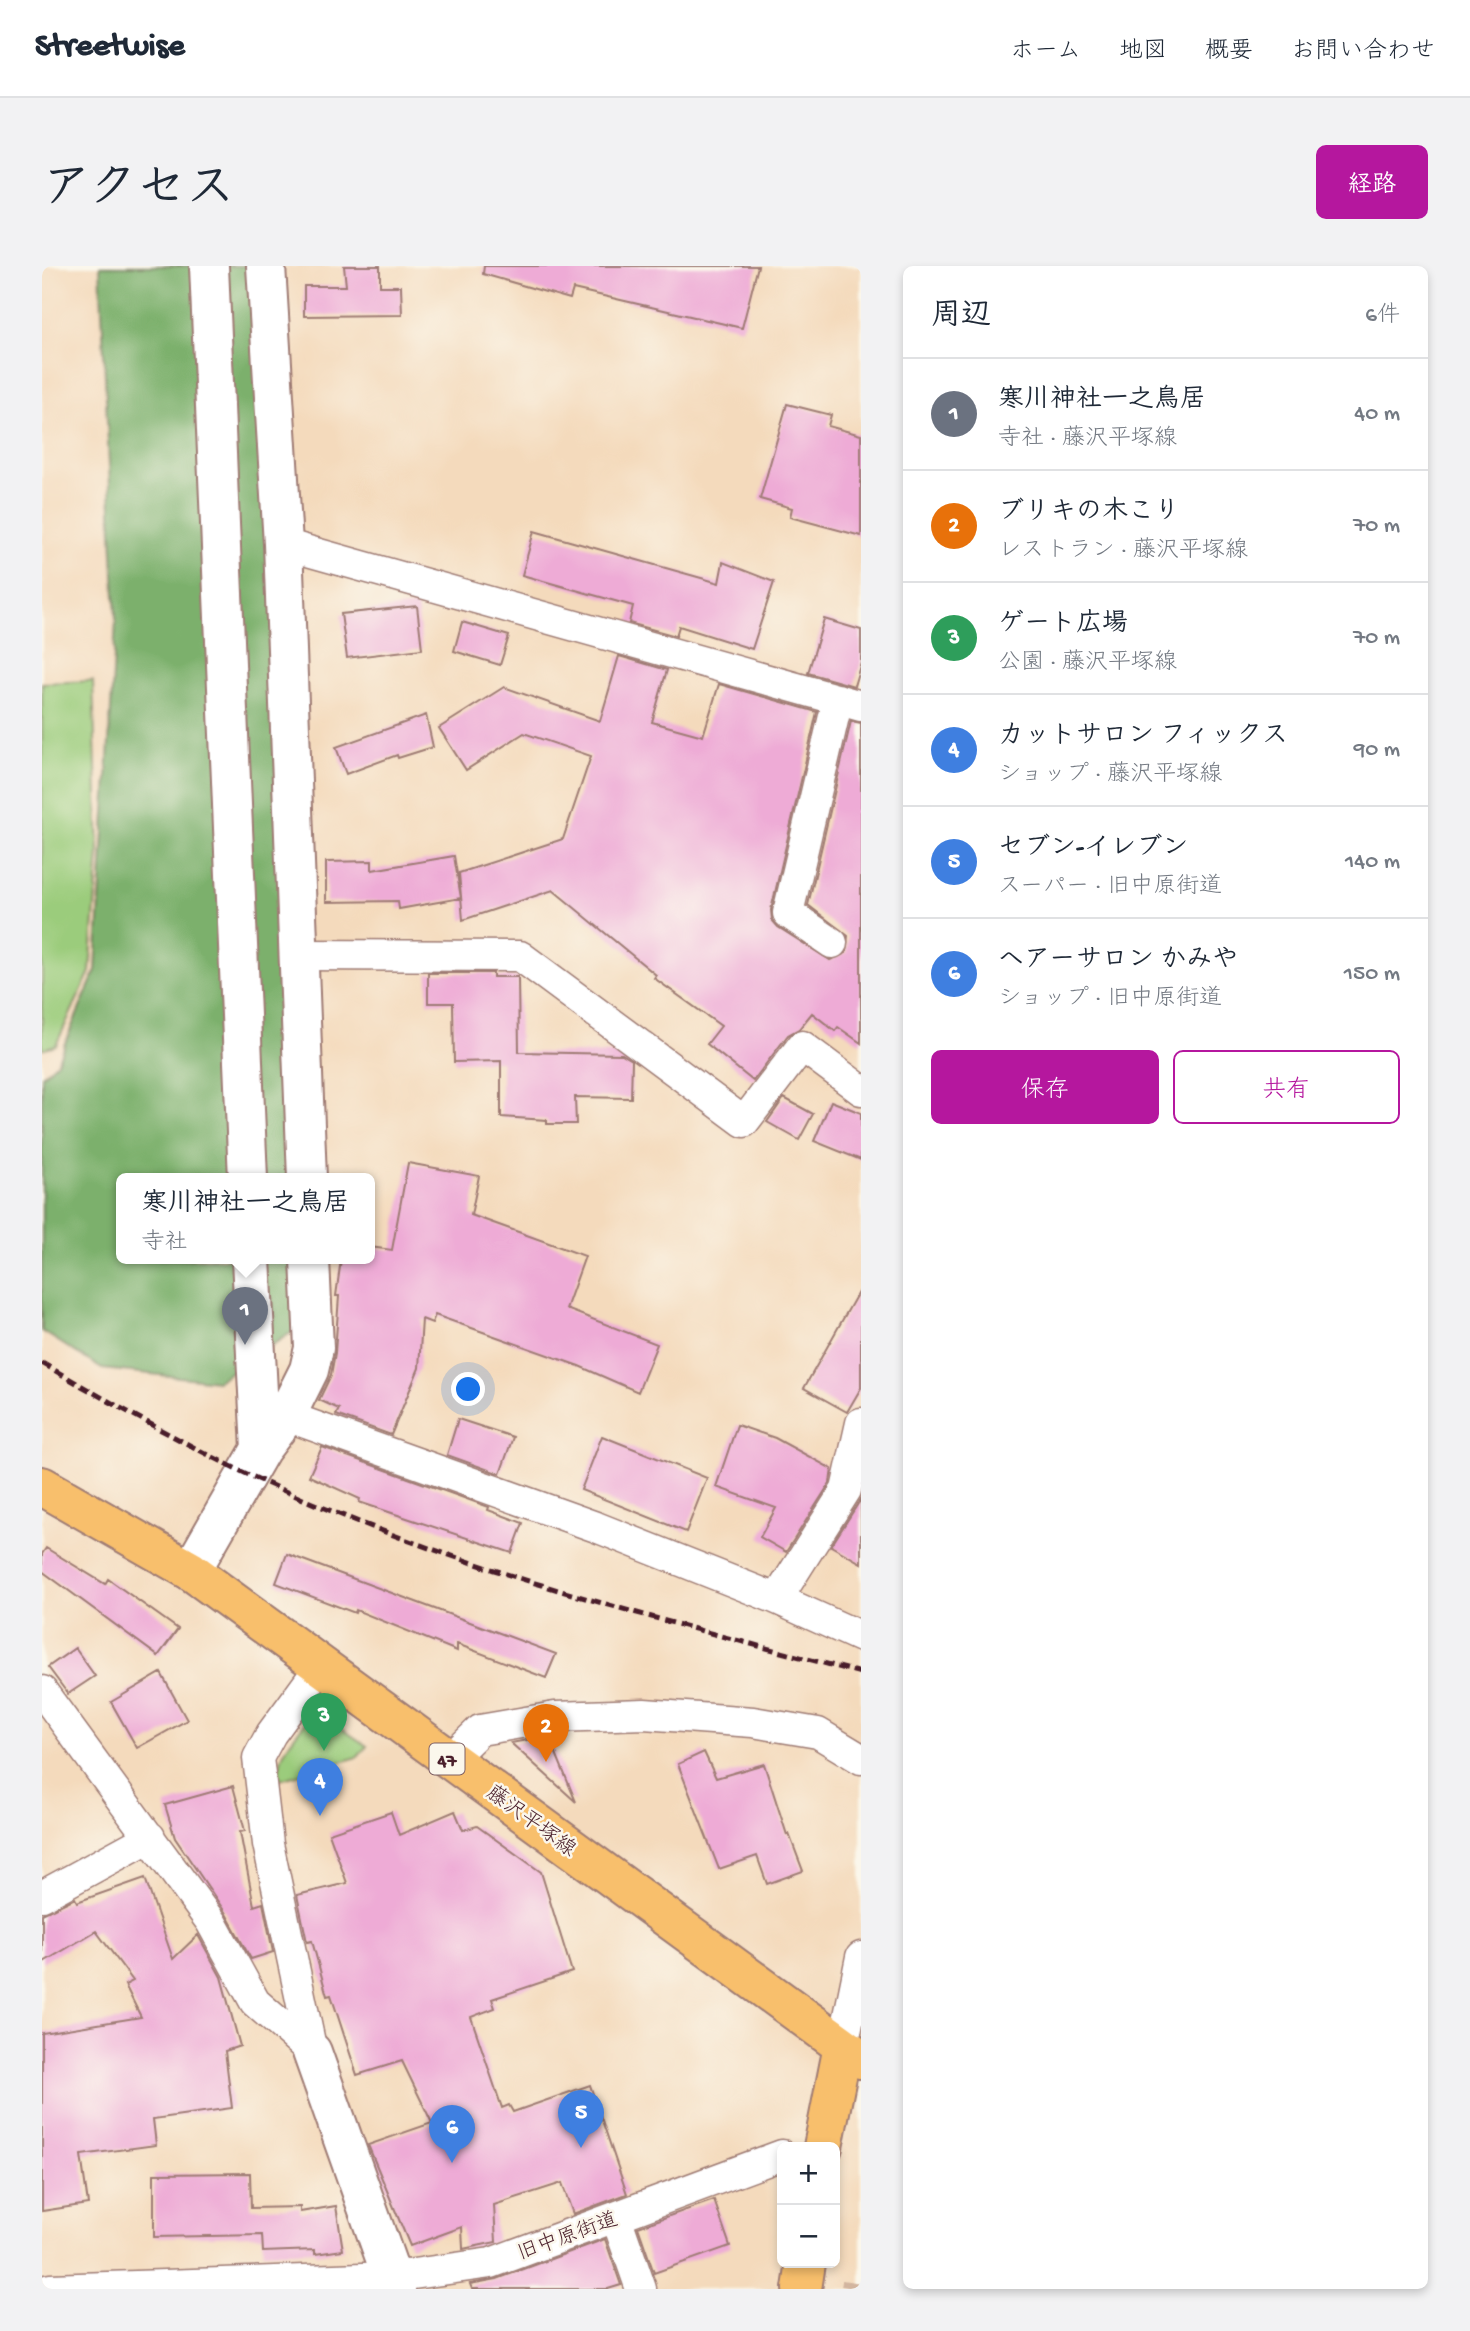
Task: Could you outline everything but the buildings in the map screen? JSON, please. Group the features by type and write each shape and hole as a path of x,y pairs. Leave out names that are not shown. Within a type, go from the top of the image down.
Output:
{"main road":[{"name":"藤沢平塚線","path":"42,1486 191,1571 852,2052"},
{"path":"818,2142 852,2052"},
{"path":"802,2289 805,2268"}],"street":[{"path":"209,266 248,1173"},
{"path":"266,266 283,544 307,1173"},
{"path":"283,544 849,703 788,913 832,943"},
{"path":"298,955 520,956 744,1122 802,1046 861,1090"},
{"path":"251,1264 261,1449"},
{"path":"191,1571 261,1449 286,1416 309,1370 314,1348 310,1264"},
{"path":"258,1371 267,1380 279,1383 292,1380 309,1370"},
{"path":"286,1416 596,1527 777,1599 861,1637"},
{"path":"777,1599 846,1490 861,1423"},
{"path":"320,1667 271,1734 258,1758 268,1844 312,2052 394,2283"},
{"path":"42,1691 211,1922 255,2002 312,2052"},
{"path":"449,1760 480,1730 555,1717 644,1714 752,1722 818,1733 861,1759"},
{"path":"42,1896 150,1837"},
{"path":"852,2052 861,1957"},
{"name":"旧中原街道","path":"50,2289 394,2283 491,2263 777,2157"},
{"path":"616,2217 641,2289"}],"green space":[{"path":"100,266 258,266 304,1173 116,1173 116,1264 304,1264 303,1325 217,1381 102,1369 42,1331 42,1076 57,1062 96,970 116,620"},
{"path":"93,681 99,853 90,972 56,1045 42,1049 42,683"},
{"path":"326,1718 367,1746 358,1757 280,1780 280,1762 291,1741 307,1720"}],"tunnel":[{"path":"860,2289 861,2283"}],"railway":[{"path":"42,1363 247,1474 396,1536 473,1563 627,1610 861,1673"}],"place":[{"name":"寒川神社一之鳥居","path":"245,1345"},
{"name":"ゲート広場","path":"324,1751"},
{"name":"ブリキの木こり","path":"546,1762"},
{"name":"カットサロン フィックス","path":"320,1816"},
{"name":"セブン-イレブン","path":"581,2148"},
{"name":"ヘアーサロン かみや","path":"452,2163"}]}
